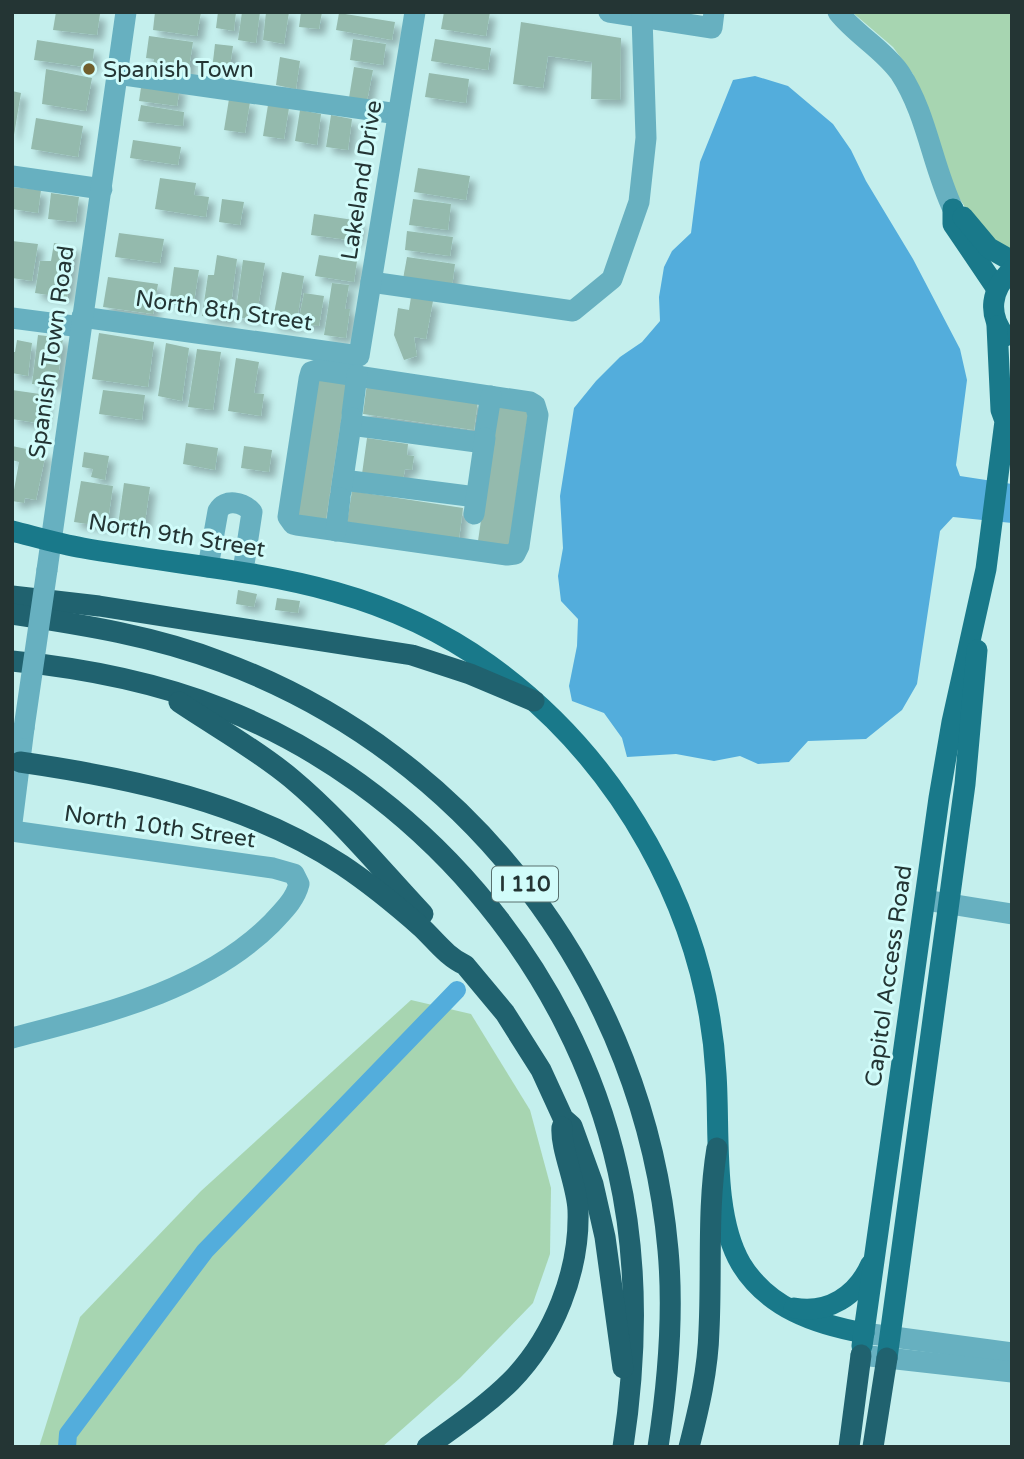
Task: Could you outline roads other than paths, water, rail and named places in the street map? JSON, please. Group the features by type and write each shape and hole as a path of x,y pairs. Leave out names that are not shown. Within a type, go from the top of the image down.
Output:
{"highway":[{"path":"12,596 124,610 412,655 463,671 534,701"},
{"name":"I 110","path":"12,614 114,631 171,645 246,671 302,697 376,742 438,790 478,828 516,873 567,944 598,1002 621,1054 651,1147 663,1200 670,1290 667,1386 658,1447"},
{"name":"I 110","path":"12,661 68,667 163,690 222,708 272,731 327,763 408,822 459,871 496,915 526,956 564,1023 601,1111 618,1170 629,1232 634,1290 634,1363 623,1447"},
{"path":"163,690 293,780 346,831 463,955 465,965"},
{"path":"16,762 159,788 266,824 309,845 350,870 421,927 456,961 465,965 494,999 520,1037 541,1070 563,1118 572,1126 600,1212 613,1280 629,1404"},
{"path":"427,1447 489,1401 512,1380 533,1353 556,1315 573,1261 578,1221 575,1186 561,1130 563,1118"},
{"path":"689,1447 700,1404 707,1359 711,1183 717,1148"},
{"path":"849,1447 861,1355"},
{"path":"873,1447 887,1358"}],"main road":[{"path":"953,209 989,248 1012,261"},
{"path":"953,209 953,224 997,289 1012,270"},
{"name":"Capitol Access Road","path":"861,1355 945,756 979,606 1008,416 1001,410 1004,333 992,310 997,289"},
{"name":"North 9th Street","path":"12,531 80,548 243,571 333,590 382,607 444,637 487,664 534,701 582,749 620,796 651,850 674,898 697,966 712,1035 716,1073 717,1148 724,1213 734,1250 761,1289 783,1306 814,1322 864,1333"},
{"name":"Capitol Access Road","path":"887,1358 969,755 979,606"},
{"path":"783,1306 813,1310 834,1305 860,1283 876,1252"}],"street":[{"name":"Spanish Town Road","path":"13,820 16,762 24,728 126,12"},
{"name":"Lakeland Drive","path":"336,531 358,366 415,12"},
{"path":"610,12 642,17 713,20"},
{"path":"838,12 878,49 904,81 918,110 938,175 953,209"},
{"path":"371,282 573,311 612,279 639,202 646,138 642,17"},
{"path":"117,74 398,114"},
{"path":"12,176 102,188"},
{"name":"North 8th Street","path":"12,318 82,322 358,366"},
{"path":"358,366 535,405 538,409 536,428 516,554 507,555 336,531 297,525 289,521 311,372 358,366"},
{"path":"469,549 491,396"},
{"path":"351,419 485,438"},
{"path":"341,490 475,510"},
{"path":"208,567 221,505 242,504 252,512 288,517"},
{"path":"243,571 252,512"},
{"name":"North 10th Street","path":"12,1038 123,1006 206,973 243,950 281,914 297,890 294,874 273,868 13,820"},
{"path":"925,900 1012,914"},
{"path":"864,1333 1012,1353"},
{"path":"861,1355 1012,1373"}],"water":[{"path":"755,76 788,86 833,124 851,150 960,349 967,380 956,465 960,476 1012,484 1012,523 953,517 940,531 917,684 902,710 866,739 808,741 789,762 758,764 740,756 714,761 676,754 627,757 622,738 604,713 572,701 569,686 577,646 578,619 561,601 558,576 563,548 560,496 574,408 596,381 620,357 642,342 660,321 659,297 664,267 672,251 691,233 700,162 733,80"}],"waterway":[{"path":"67,1447 68,1434 205,1251 457,990"}],"place":[{"name":"Spanish Town","path":"89,69"}]}
